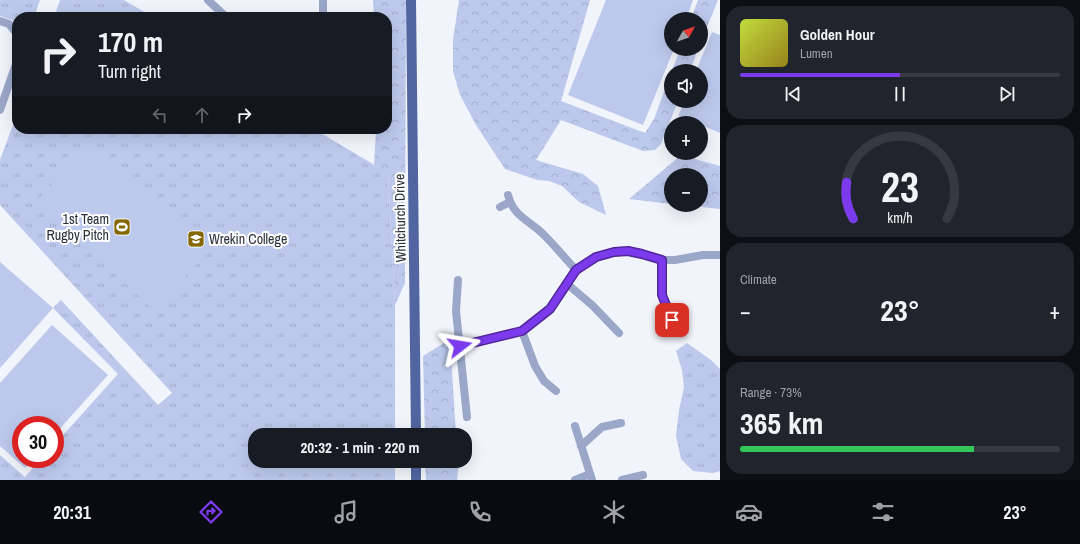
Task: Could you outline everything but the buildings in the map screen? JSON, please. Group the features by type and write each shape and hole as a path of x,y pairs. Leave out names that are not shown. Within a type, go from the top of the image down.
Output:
{"main road":[{"name":"Whitchurch Drive","path":"411,0 416,428"},
{"path":"416,468 416,480"}],"street":[{"path":"208,0 221,12"},
{"path":"323,0 324,12"},
{"path":"0,21 9,24 12,28"},
{"path":"0,110 12,75"},
{"path":"500,207 509,198 516,212 543,234 576,270"},
{"path":"460,346 522,331 550,309 576,270 596,257 614,252 628,251 662,260 676,260 703,255 720,255"},
{"path":"662,260 662,295 668,313 676,327"},
{"path":"458,280 456,311 467,417"},
{"path":"566,284 592,305 619,333"},
{"path":"522,331 535,366 544,381 556,391"},
{"path":"581,446 602,427 621,423"},
{"path":"575,426 591,477 575,480"},
{"path":"622,480 643,475"}],"green space":[{"path":"0,0 40,0 36,12 12,12 12,20 0,16"},
{"path":"60,0 124,0 144,12 56,12"},
{"path":"373,0 406,0 405,283 395,305 388,174 374,166 376,134 392,134 392,12 374,12"},
{"path":"459,0 590,0 561,101 645,133 654,119 664,92 664,108 675,108 672,116 664,116 664,136 661,144 655,150 643,151 561,120 536,160 583,174 598,186 606,215 579,202 562,186 549,181 537,180 505,169 476,125 460,95 453,71 453,39"},
{"path":"606,0 693,0 689,12 664,12 664,56 671,56 668,64 664,64 664,74 643,125 568,95"},
{"path":"698,0 718,0 708,25 708,12 694,12"},
{"path":"712,32 720,35 720,133 708,128 708,116 678,116 682,108 708,108 708,64 699,64 702,56 708,56 708,42"},
{"path":"677,56 695,56 693,64 675,64"},
{"name":"Wrekin College","path":"12,128 12,134 322,134 388,173 395,305 395,428 248,428 248,468 395,468 395,480 0,480 0,455 12,466 12,468 15,468 25,477 33,468 64,468 64,434 118,374 53,308 61,300 158,405 172,393 0,205 0,160"},
{"name":"1st Team Rugby Pitch","path":"90,144 207,253 154,310 37,201"},
{"path":"675,160 699,160 720,166 720,209 708,208 708,168 666,168"},
{"path":"664,169 664,203 629,199"},
{"path":"0,262 53,308 0,368"},
{"path":"52,325 108,375 64,424 64,416 12,416 12,457 0,446 0,383"},
{"path":"450,339 456,428 425,428 423,356"},
{"path":"687,343 711,360 720,369 720,471 713,473 693,471 681,459 676,436 679,410 684,387 682,370 676,351"},
{"path":"425,468 458,468 457,480 426,480"}],"place":[{"name":"1st Team Rugby Pitch","path":"122,227"},
{"name":"Wrekin College","path":"196,239"}],"route":[{"path":"460,346 522,331 550,309 576,270 596,257 614,252 628,251 662,260 662,295 672,320"}]}
